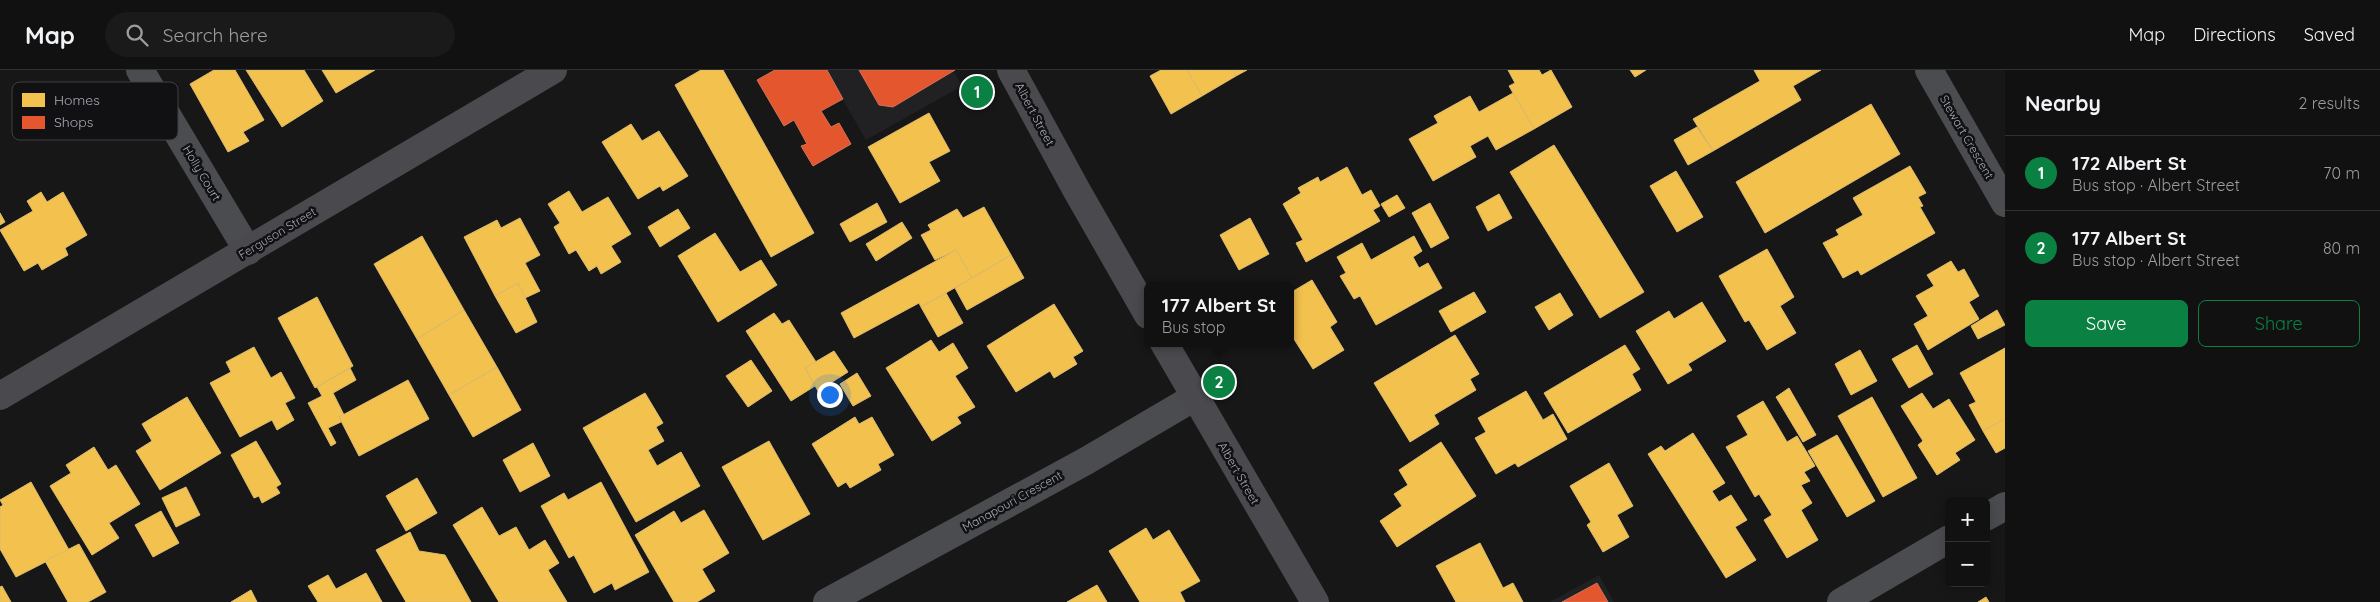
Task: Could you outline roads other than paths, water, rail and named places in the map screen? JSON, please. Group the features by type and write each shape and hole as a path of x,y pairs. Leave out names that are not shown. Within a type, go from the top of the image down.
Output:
{"street":[{"name":"Holly Court","path":"140,70 147,82"},
{"name":"Ferguson Street","path":"0,396 554,70"},
{"name":"Albert Street","path":"1011,70 1144,308"},
{"name":"Stewart Crescent","path":"1929,70 2005,203"},
{"name":"Holly Court","path":"178,134 248,251"},
{"name":"Albert Street","path":"1166,347 1315,602"},
{"name":"Manapouri Crescent","path":"827,602 1086,461 1195,397"},
{"path":"1990,515 2005,506"},
{"path":"1841,602 1945,541"}],"place":[{"name":"172 Albert St","path":"977,92"},
{"name":"177 Albert St","path":"1219,382"}]}
